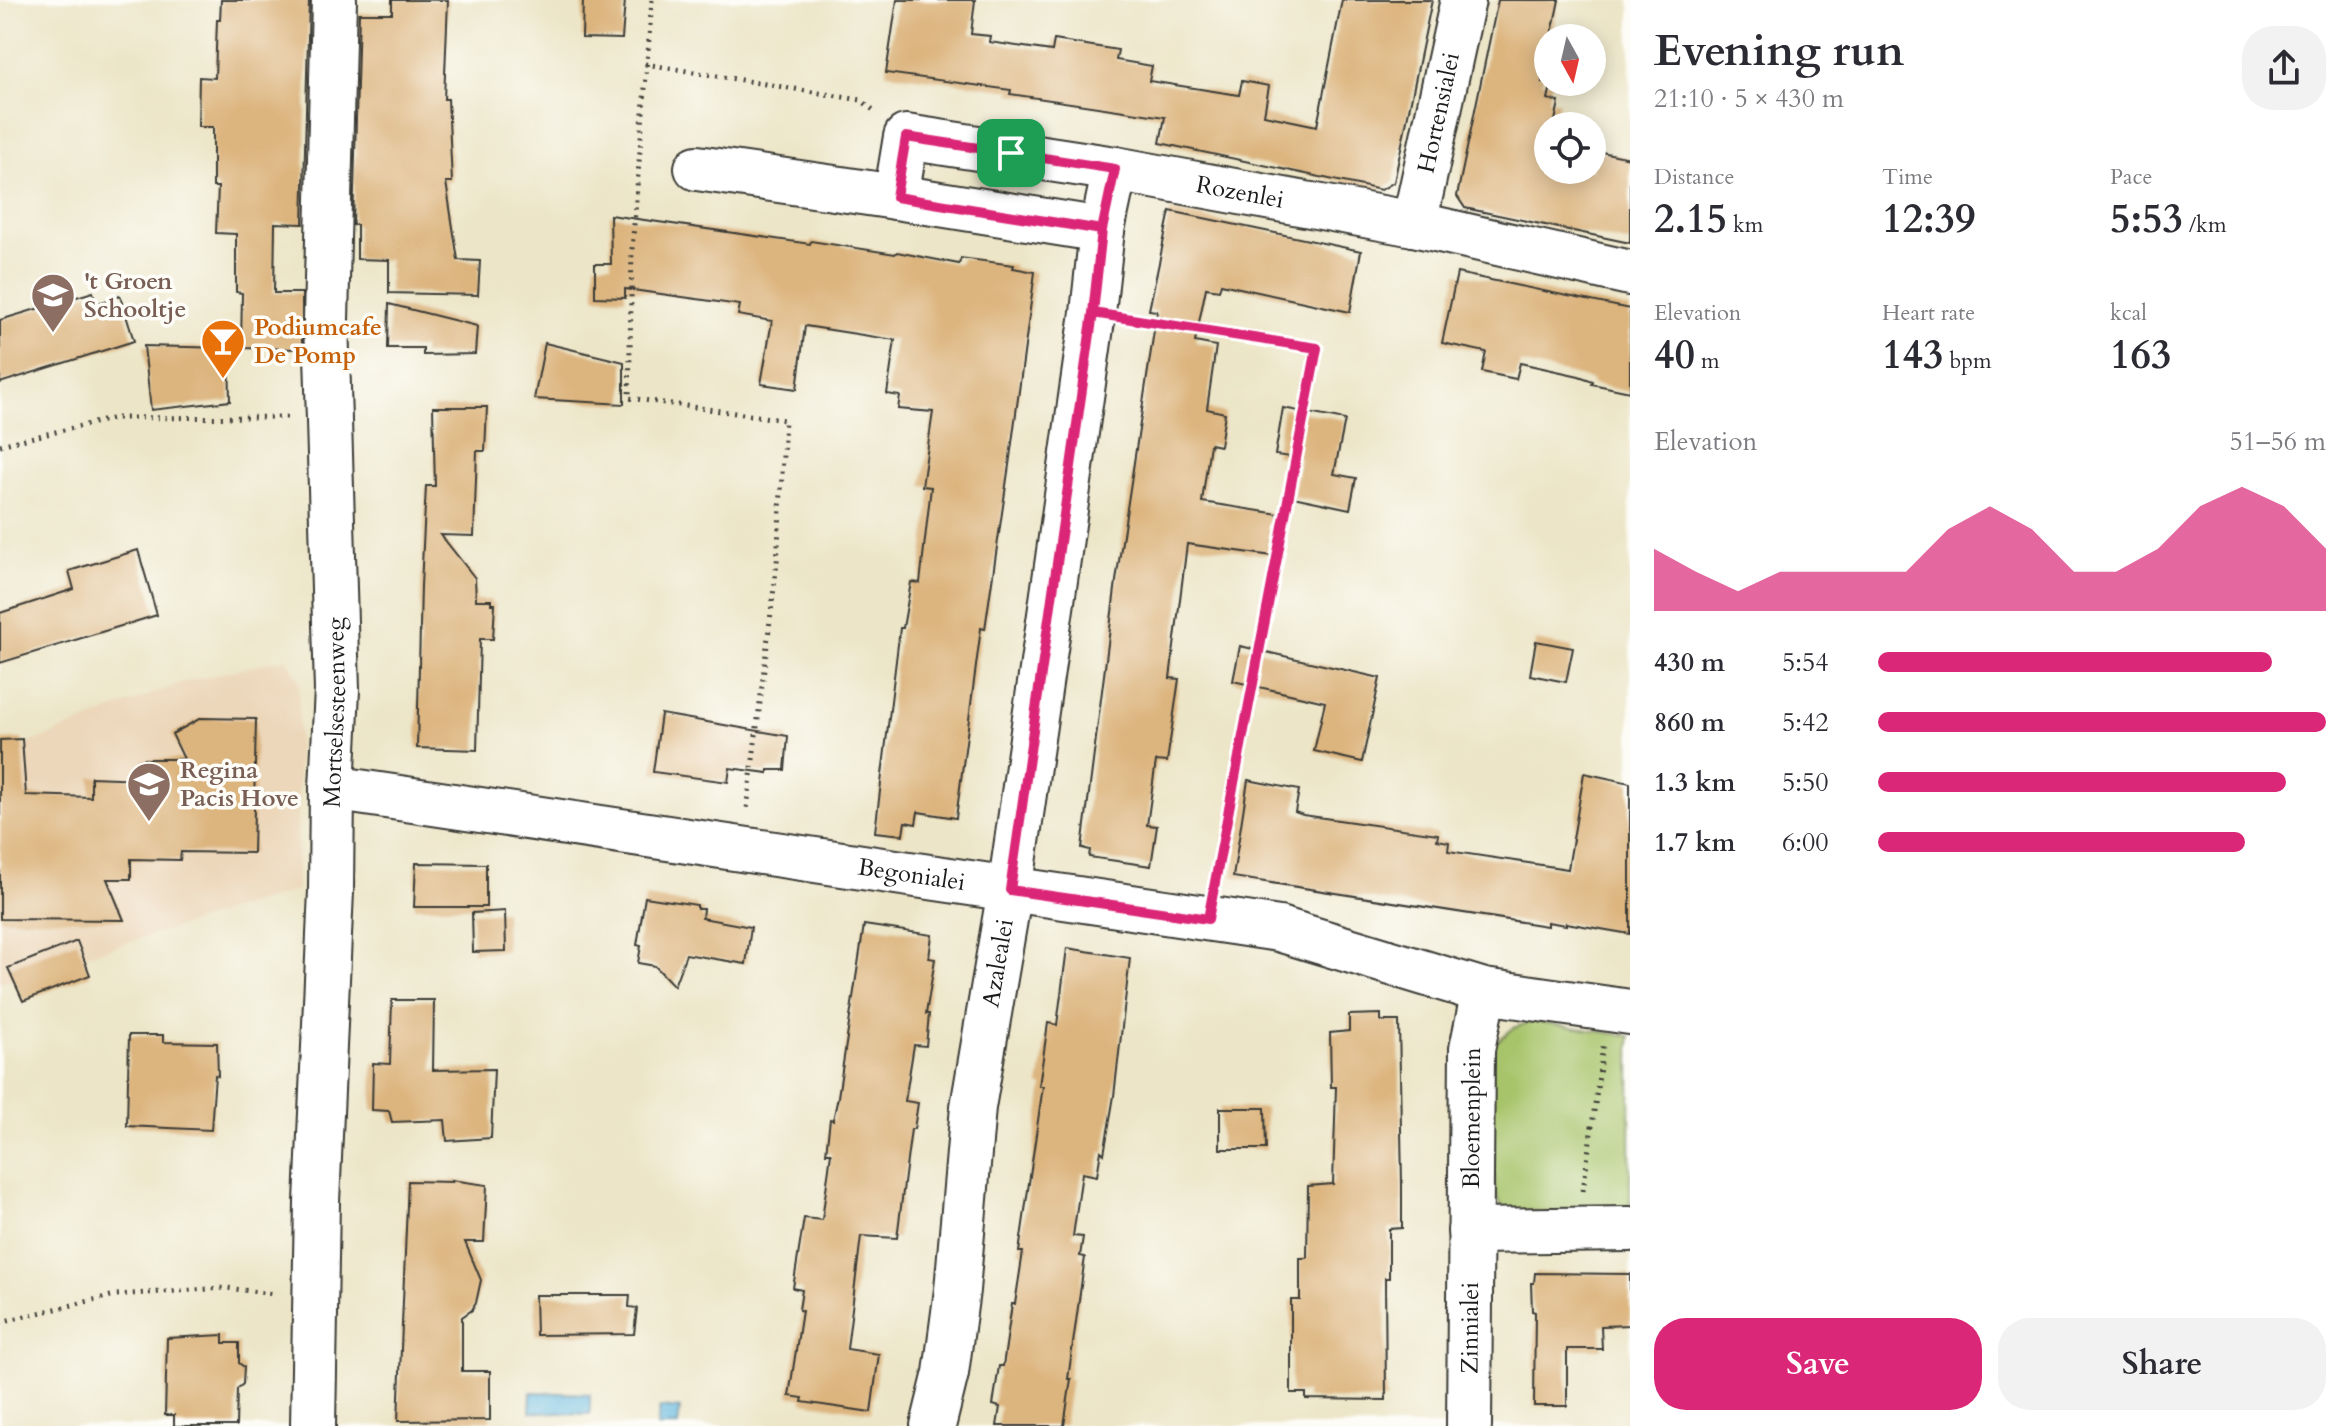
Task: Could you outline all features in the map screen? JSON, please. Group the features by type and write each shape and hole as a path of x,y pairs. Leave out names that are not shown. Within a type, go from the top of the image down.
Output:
{"street":[{"name":"Mortselsesteenweg","path":"313,1426 315,1290 337,690 326,304 334,0"},
{"name":"Hortensialei","path":"1414,224 1463,0"},
{"name":"Rozenlei","path":"906,137 1115,169 1414,224 1630,273"},
{"path":"896,197 906,137"},
{"path":"697,168 1102,230"},
{"name":"Azalealei","path":"933,1426 946,1373 957,1290 973,1107 1010,890 1093,313 1102,230 1115,169"},
{"name":"Begonialei","path":"332,788 1279,929 1484,991"},
{"path":"1484,991 1619,1011"},
{"name":"Bloemenplein","path":"1470,1231 1472,1049 1484,991"},
{"path":"1470,1231 1630,1229"},
{"name":"Zinnialei","path":"1469,1426 1470,1231"}],"path":[{"path":"652,0 632,250 629,398 785,420 777,563 742,847"},
{"path":"645,64 861,100 906,137"},
{"path":"1093,313 1317,348 1208,919"},
{"path":"0,445 115,418 328,417"},
{"path":"1577,1230 1619,1011"},
{"path":"0,1322 115,1295 226,1288 270,1294 315,1290"}],"shaded area":[{"name":"Regina Pacis Hove","path":"288,658 299,680 297,890 0,982 0,755 180,683"}],"green space":[{"path":"1532,1021 1630,1036 1630,1218 1503,1209 1495,1191 1491,1069 1496,1042 1514,1028"}],"water":[{"path":"531,1392 590,1394 590,1414 530,1412"},
{"path":"660,1407 680,1409 678,1426 657,1426"}],"building":[{"path":"221,0 309,0 303,224 275,223 274,293 302,293 302,349 241,348 242,293 236,292 236,234 216,233 218,187 213,187 213,127 198,127 199,77 215,78 217,20 220,20"},
{"path":"392,0 448,0 444,99 448,99 452,182 446,182 458,260 480,261 478,295 389,293 389,260 357,259 357,225 353,225 359,13 392,13"},
{"path":"583,0 625,0 622,39 582,38"},
{"path":"897,0 975,0 971,34 990,36 989,42 1052,51 1054,40 1118,50 1116,60 1152,66 1149,81 1239,95 1242,81 1269,86 1264,115 1317,126 1342,0 1432,0 1394,182 1381,190 1160,143 1165,117 1010,94 1011,90 886,73"},
{"path":"1498,0 1559,0 1554,24 1534,24 1534,96 1549,96 1548,99 1559,102 1557,112 1534,112 1534,184 1606,184 1606,153 1630,158 1630,243 1465,208 1457,196"},
{"path":"1170,211 1361,251 1350,312 1221,284 1219,290 1206,288 1195,342 1216,346 1207,409 1225,413 1220,446 1210,444 1202,502 1279,514 1273,556 1187,544 1170,678 1179,679 1167,762 1156,761 1147,825 1157,826 1151,866 1089,857 1090,850 1082,848 1116,581 1157,311 1149,310"},
{"path":"610,215 810,244 811,241 897,252 959,264 961,258 1014,265 1013,268 1035,272 985,629 981,628 956,818 918,812 916,824 905,822 903,835 875,832 900,628 903,628 911,582 920,583 931,487 922,486 933,412 898,409 900,396 887,394 895,340 805,326 797,389 761,384 772,321 738,315 740,305 625,289 625,298 595,297 595,264 611,264"},
{"path":"1457,273 1630,309 1630,392 1592,384 1593,381 1579,376 1520,363 1516,379 1482,372 1486,352 1442,343"},
{"name":"'t Groen Schooltje","path":"93,292 96,304 120,296 134,341 0,383 0,320"},
{"path":"389,304 477,326 475,354 423,355 423,348 388,348"},
{"path":"545,343 624,362 624,404 534,399"},
{"path":"144,346 229,348 230,401 151,410"},
{"path":"433,407 487,407 485,451 477,451 474,536 441,535 475,578 476,600 491,600 491,604 495,604 493,639 480,639 477,750 417,748 426,486 435,486"},
{"path":"1283,408 1345,420 1334,474 1356,478 1350,509 1293,497 1300,458 1275,455"},
{"path":"138,550 157,615 0,663 0,613 74,589 69,571"},
{"path":"1536,641 1573,648 1566,682 1530,675"},
{"path":"1240,646 1380,678 1362,762 1314,751 1325,702 1233,681"},
{"path":"661,714 788,736 785,770 768,770 768,773 730,768 728,782 653,772"},
{"path":"201,718 256,719 253,853 181,852 180,860 131,859 131,879 107,879 124,920 0,919 0,740 22,739 26,795 91,797 91,777 142,779 143,759 184,759 172,734"},
{"path":"1584,773 1630,783 1630,934 1566,923 1547,922 1547,926 1233,877 1248,780 1299,790 1295,812 1303,815 1438,834 1437,840 1449,842 1448,851 1568,869"},
{"path":"416,863 486,864 486,907 414,907"},
{"path":"645,897 697,905 697,909 703,909 702,918 751,927 746,964 686,954 674,986 655,966 638,963 641,946 637,945"},
{"path":"505,911 506,951 473,952 472,913"},
{"path":"864,925 932,935 929,958 935,959 926,1014 929,1014 926,1046 914,1045 905,1101 918,1103 914,1129 911,1129 897,1238 861,1236 847,1349 879,1354 871,1412 802,1402 803,1398 789,1396 802,1311 799,1310 802,1290 793,1288 804,1218 822,1220 831,1153 826,1153 830,1119 833,1120 838,1097"},
{"path":"77,941 90,975 23,1001 8,968"},
{"path":"1067,948 1130,958 1114,1096 1097,1176 1082,1173 1073,1236 1083,1237 1080,1256 1085,1257 1064,1426 997,1426 1000,1407 993,1405 1023,1252 1019,1252 1043,1086 1039,1086 1048,1023 1057,1025"},
{"path":"392,1000 434,1000 433,1070 494,1069 491,1138 447,1141 445,1120 392,1122 389,1111 372,1110 373,1063 390,1064"},
{"path":"1381,1014 1381,1021 1399,1021 1402,1184 1402,1228 1389,1229 1389,1278 1385,1278 1386,1400 1306,1399 1306,1393 1291,1393 1291,1300 1300,1300 1300,1258 1307,1258 1308,1186 1333,1184 1336,1087 1331,1087 1330,1033 1349,1031 1349,1015"},
{"path":"129,1035 163,1035 163,1042 217,1043 218,1076 215,1075 211,1130 127,1126"},
{"path":"1220,1108 1265,1108 1266,1149 1220,1149"},
{"path":"451,1180 487,1185 484,1242 465,1242 481,1280 476,1303 462,1317 462,1371 490,1371 490,1420 398,1421 408,1181"},
{"path":"1535,1273 1630,1274 1630,1325 1601,1326 1602,1349 1567,1349 1567,1406 1534,1406 1535,1312 1532,1311 1531,1283 1534,1283"},
{"path":"535,1295 630,1295 629,1307 637,1308 634,1334 536,1335"},
{"path":"223,1335 223,1343 239,1343 239,1363 244,1367 243,1384 237,1389 236,1426 174,1426 174,1415 165,1415 167,1338"}],"place":[{"name":"'t Groen Schooltje","path":"53,334"},
{"name":"Podiumcafe De Pomp","path":"223,380"},
{"name":"Regina Pacis Hove","path":"149,823"}],"route":[{"path":"1011,153 906,137 896,197 1102,230 1093,313 1317,348 1208,919 1010,890 1093,313 1102,230 1115,169 1011,153"}]}
